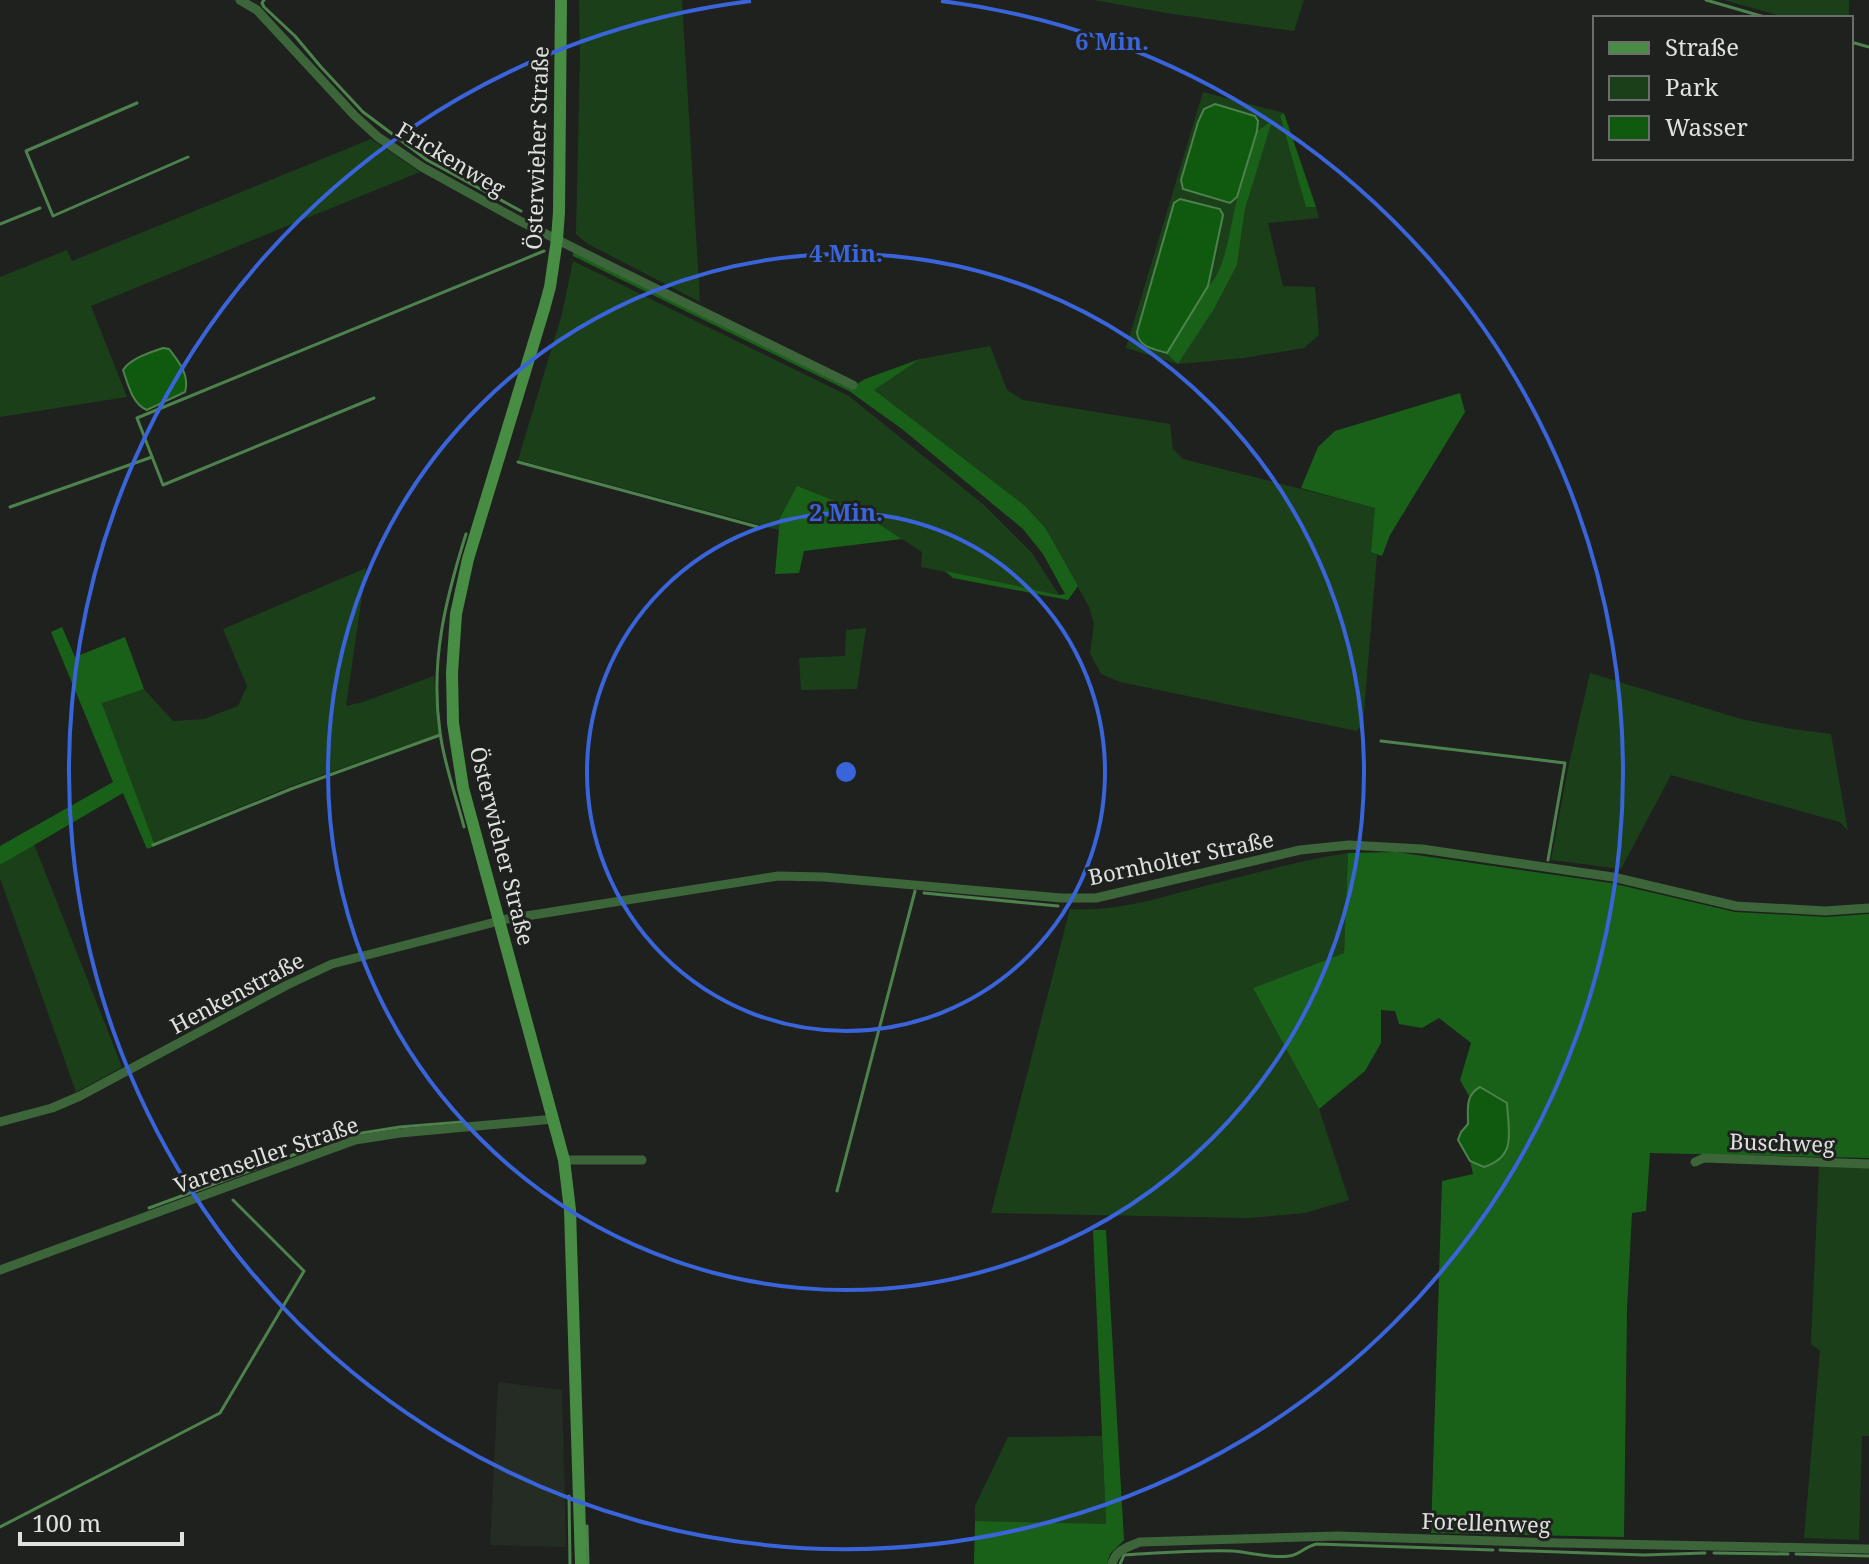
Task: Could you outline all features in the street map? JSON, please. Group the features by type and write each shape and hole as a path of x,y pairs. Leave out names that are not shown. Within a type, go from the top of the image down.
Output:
{"street":[{"name":"Frickenweg","path":"240,0 257,10 355,116 378,137 422,167 557,239 853,385"},
{"name":"Österwieher Straße","path":"561,0 557,239 544,309 468,559 456,614 452,686 456,748 463,788 564,1160 570,1210 581,1564"},
{"name":"Bornholter Straße","path":"500,920 778,876 824,877 1061,898 1096,898 1300,850 1349,845 1422,849 1613,877 1736,906 1825,911 1869,908"},
{"name":"Henkenstraße","path":"0,1122 52,1108 80,1096 332,964 500,920"},
{"name":"Varenseller Straße","path":"0,1270 355,1140 554,1119"},
{"name":"Buschweg","path":"1695,1162 1704,1158 1869,1164"},
{"path":"564,1160 642,1160"},
{"name":"Forellenweg","path":"1112,1564 1114,1557 1125,1547 1140,1542 1337,1536 1869,1549"}],"shaded area":[{"path":"1284,113 1316,207 1306,207 1280,116"},
{"path":"1272,121 1245,209 1237,265 1214,309 1178,364 1167,354 1220,268 1254,139 1257,131"},
{"path":"573,250 852,387 865,379 920,359 874,390 1025,506 1046,529 1078,586 1068,600 953,578 945,571 1065,594 1043,554 1023,529 902,429 849,391 573,256"},
{"path":"1460,393 1465,412 1390,535 1382,556 1371,552 1375,508 1301,488 1318,447 1335,431"},
{"path":"797,486 857,510 902,539 804,551 799,573 775,574 780,518"},
{"path":"62,627 75,657 125,637 144,689 102,703 155,846 147,849 123,793 0,865 0,846 113,782 51,632"},
{"path":"1396,852 1611,883 1735,912 1826,917 1869,914 1869,1158 1650,1153 1646,1211 1632,1213 1627,1309 1624,1537 1431,1533 1442,1181 1473,1174 1470,1161 1484,1167 1493,1164 1507,1151 1507,1104 1480,1087 1469,1096 1460,1080 1471,1043 1439,1018 1422,1028 1399,1024 1395,1011 1381,1010 1381,1043 1365,1071 1319,1109 1253,988 1344,953 1348,853"},
{"path":"1093,1230 1106,1230 1124,1540 1110,1554 1107,1564 974,1564 975,1521 1106,1524"},
{"path":"498,1382 562,1390 566,1547 490,1545"}],"green space":[{"path":"579,0 682,0 700,302 588,244 576,234"},
{"path":"1094,0 1304,0 1294,31"},
{"path":"1724,0 1849,0 1849,16 1781,16"},
{"path":"1203,92 1284,113 1280,117 1306,206 1316,207 1319,218 1268,223 1283,286 1315,287 1319,335 1304,348 1178,364 1126,348","holes":["1215,104 1255,116 1257,131 1271,123 1245,209 1237,265 1214,309 1178,364 1167,353 1221,209 1223,215 1208,286 1220,269 1231,231 1237,197 1230,203"]},
{"path":"371,139 420,172 91,306 127,397 0,417 0,277 67,250 72,261"},
{"path":"573,261 849,396 984,505 1032,553 1059,595 921,567 922,552 857,510 780,518 779,530 518,460 562,314"},
{"path":"990,346 1007,390 1023,400 1170,424 1173,449 1183,459 1376,508 1371,551 1377,554 1363,724 1357,731 1120,682 1101,674 1090,653 1094,624 1089,607 1046,529 873,390 920,359"},
{"path":"366,568 346,706 434,676 439,734 289,787 153,843 102,702 144,689 173,721 204,719 238,706 247,686 223,629"},
{"path":"866,628 857,689 801,690 799,658 845,656 846,630"},
{"path":"1590,673 1741,719 1831,734 1848,831 1840,822 1671,775 1621,869 1551,860"},
{"path":"34,844 122,1067 76,1092 0,878 0,865"},
{"path":"1348,853 1344,953 1253,988 1319,1109 1349,1200 1305,1213 1248,1218 991,1213 1070,909 1102,909 1134,904"},
{"path":"1819,1166 1869,1167 1869,1436 1862,1436 1859,1540 1804,1538 1820,1351 1811,1344"},
{"path":"1102,1436 1106,1525 975,1521 975,1506 1008,1437"}],"water":[{"path":"1215,104 1255,116 1258,121 1237,197 1230,203 1183,189 1181,180 1198,122 1204,109"},
{"path":"1180,199 1220,209 1223,215 1208,286 1167,353 1144,344 1137,332 1174,203"},
{"path":"163,348 169,349 183,369 185,392 147,410 134,398 123,370 135,359"},
{"path":"1480,1087 1507,1103 1509,1133 1502,1156 1484,1167 1470,1161 1458,1140 1468,1124 1470,1098"}],"waterway":[{"path":"264,0 264,7 295,36 363,112 427,160 521,211"},
{"path":"1706,0 1761,16"},
{"path":"1853,43 1869,47"},
{"path":"137,103 26,151 53,216 188,157"},
{"path":"0,224 40,208"},
{"path":"374,398 163,485 137,418 544,251"},
{"path":"10,507 152,457"},
{"path":"518,462 758,527"},
{"path":"464,827 442,744 437,681 441,632 466,534"},
{"path":"153,845 291,789 440,735"},
{"path":"1381,741 1565,763 1548,860"},
{"path":"837,1191 915,891"},
{"path":"924,893 1058,906"},
{"path":"356,1134 462,1122"},
{"path":"149,1208 339,1138"},
{"path":"0,1527 220,1413 304,1271 233,1200"},
{"path":"569,1496 570,1564"},
{"path":"587,1526 588,1564"},
{"path":"1120,1564 1124,1555 1178,1552 1232,1551 1282,1557 1317,1544 1493,1550"},
{"path":"1500,1550 1644,1555 1705,1553"},
{"path":"1714,1553 1788,1554"},
{"path":"1796,1554 1869,1556"}]}
